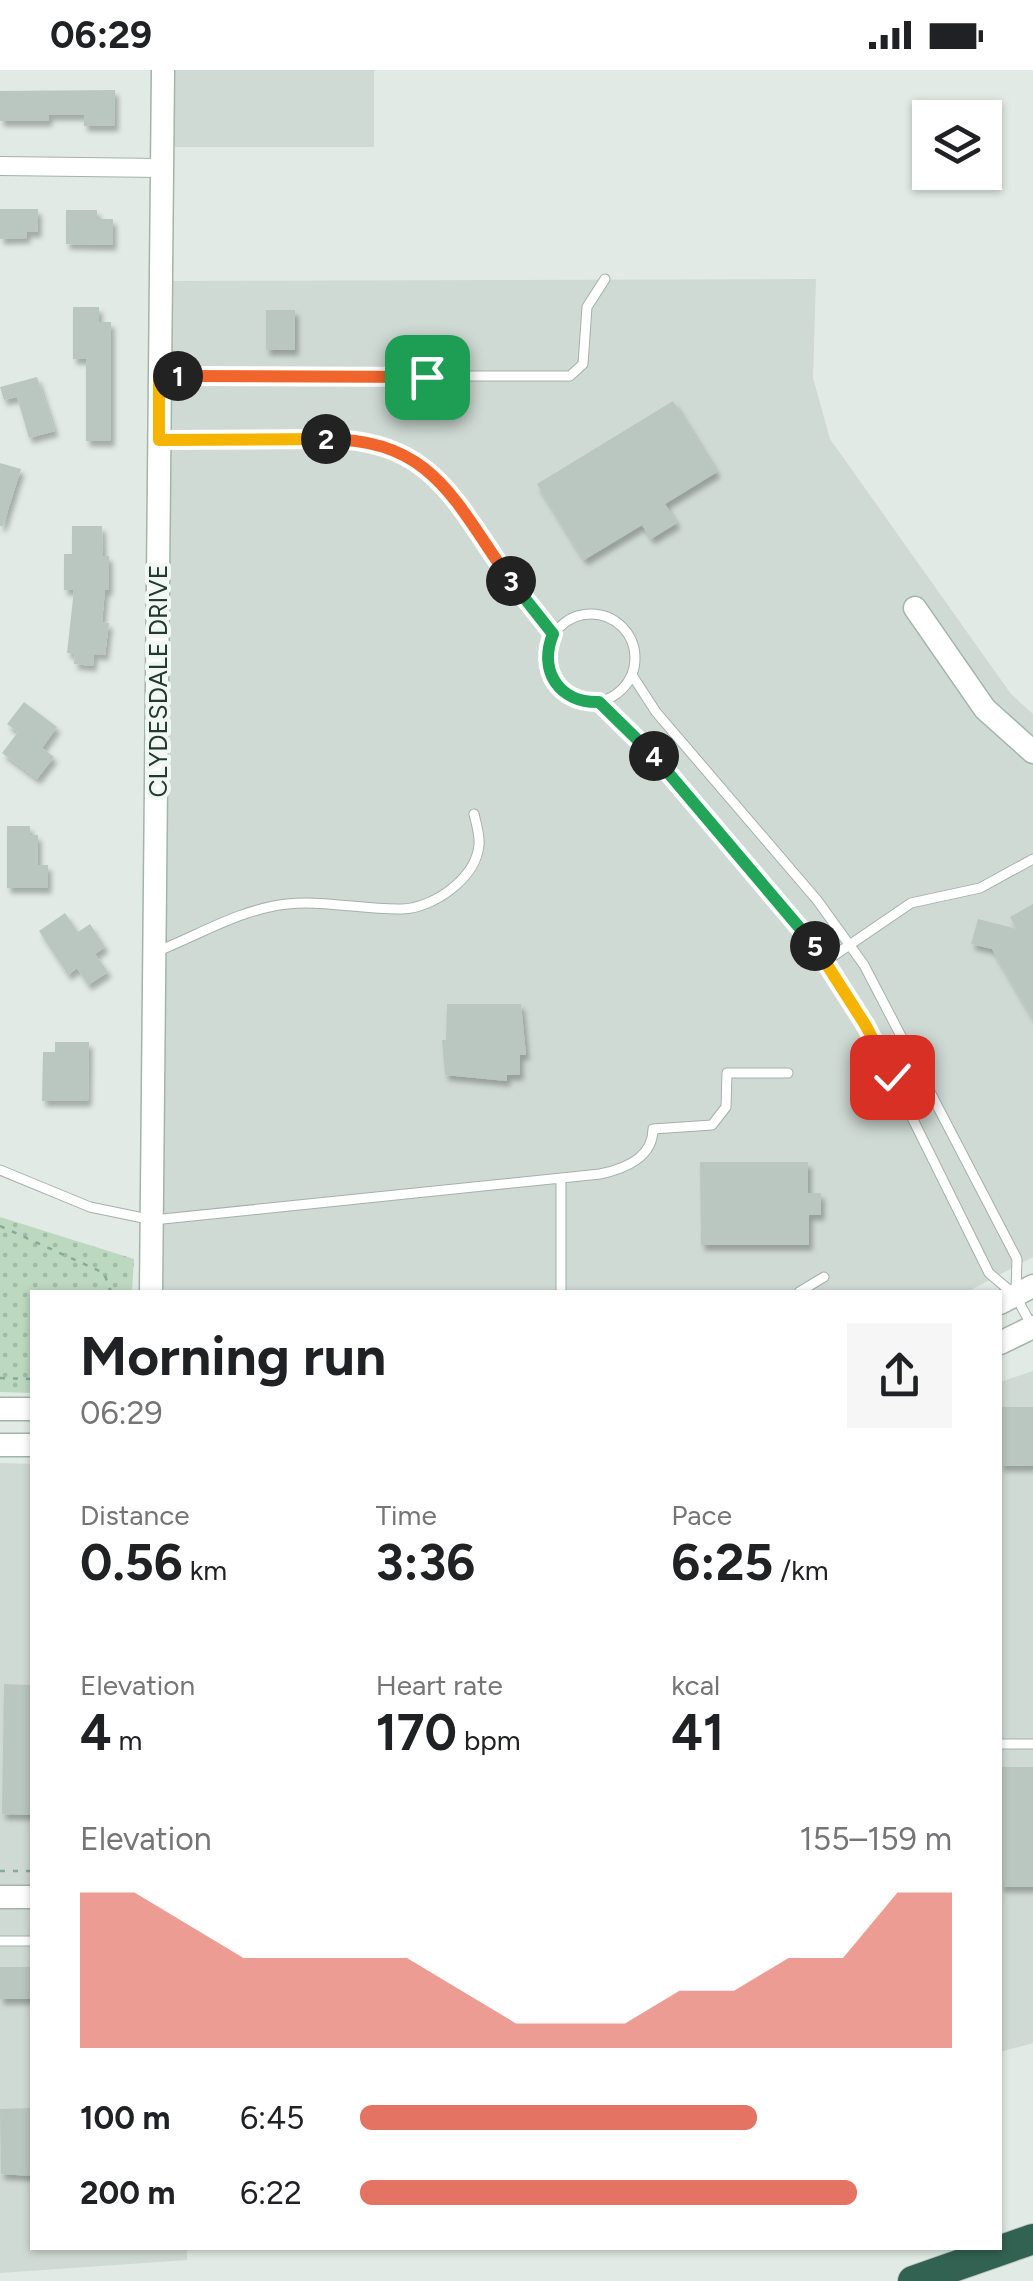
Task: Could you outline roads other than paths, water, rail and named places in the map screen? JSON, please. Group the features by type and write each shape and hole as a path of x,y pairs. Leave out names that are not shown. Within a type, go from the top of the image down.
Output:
{"highway":[{"path":"1002,2250 1033,2239"},
{"path":"913,2281 1002,2250"},
{"path":"973,2281 1033,2251"}],"street":[{"name":"CLYDESDALE DRIVE","path":"152,1290 162,70"},
{"path":"0,166 162,168"},
{"path":"915,608 986,709 1033,752"},
{"path":"1002,1342 1033,1328"},
{"path":"0,1409 30,1409"},
{"path":"0,1445 30,1445"},
{"path":"0,1897 30,1898"}],"lane":[{"path":"159,376 570,376 584,364 587,308 605,278"},
{"path":"159,440 349,439 398,450 433,474 553,634"},
{"path":"590,613 618,622 634,646 632,675 613,697 584,702 558,688 546,662 553,634 576,616 590,613"},
{"path":"632,675 656,712 850,944 894,1015 1017,1259 1016,1294"},
{"path":"599,702 630,726 826,961 879,1051 989,1273 1016,1294 1033,1328"},
{"path":"156,952 234,916 284,904 328,902 406,909 443,897 466,873 479,846 474,814"},
{"path":"826,961 910,903 980,888 1033,859"},
{"path":"0,1170 90,1207 152,1220 600,1174 627,1165 649,1148 652,1129 712,1126 726,1107 727,1073 788,1072"},
{"path":"561,1178 561,1290"},
{"path":"801,1290 824,1276 819,1290"},
{"path":"1002,1744 1033,1744"},
{"path":"0,1941 30,1941"}]}
